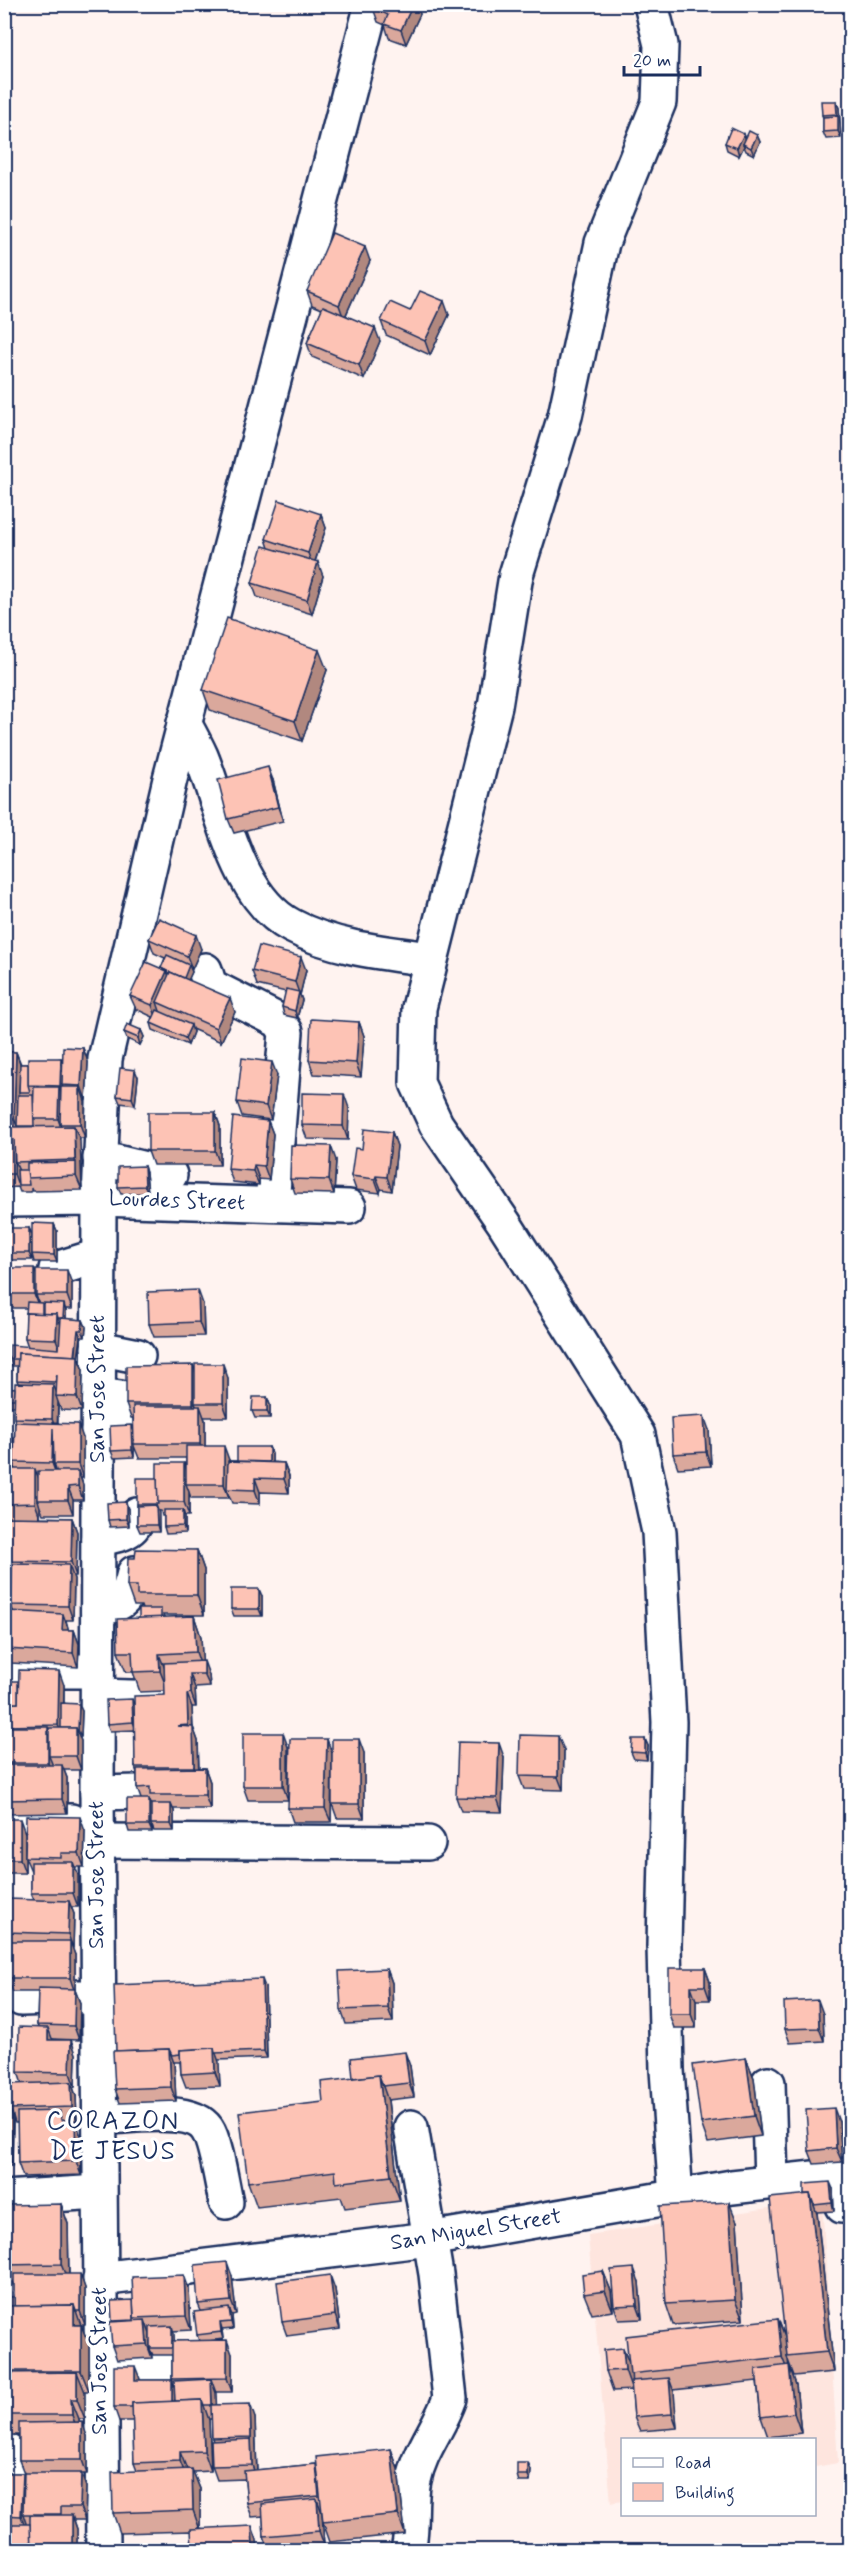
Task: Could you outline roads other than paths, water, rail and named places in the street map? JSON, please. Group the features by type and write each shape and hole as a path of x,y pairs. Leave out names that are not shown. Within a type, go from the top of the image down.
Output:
{"street":[{"name":"San Jose Street","path":"103,2550 101,2482 113,2424 100,2368 97,1818 98,1256 105,1059 184,723 372,4"},
{"path":"651,4 661,45 658,102 602,243 565,416 516,574 495,706 466,812 419,1008 417,1083 436,1124 504,1222 638,1435 659,1532 669,1722 664,1946 667,2070 676,2197"},
{"path":"184,723 201,754 226,828 251,886 266,906 292,926 343,944 430,959"},
{"path":"205,970 210,986 279,1021 286,1032 272,1204"},
{"path":"100,1158 170,1174"},
{"name":"Lourdes Street","path":"4,1200 99,1199 349,1207"},
{"path":"56,1269 98,1256"},
{"path":"98,1348 138,1356"},
{"path":"98,1539 120,1535 131,1528 137,1515"},
{"path":"98,1610 120,1605 128,1596 134,1574"},
{"path":"7,1671 98,1683 162,1698"},
{"path":"97,1818 139,1792"},
{"path":"4,1823 97,1818 428,1843"},
{"path":"21,1999 98,1996"},
{"path":"768,2083 771,2181"},
{"path":"66,2092 99,2105 159,2115 195,2118 208,2130 226,2202"},
{"path":"408,2550 416,2473 421,2456 445,2413 450,2398 436,2274 411,2127"},
{"path":"844,2175 842,2206 850,2207"},
{"name":"San Miguel Street","path":"100,2279 429,2240 771,2181 844,2175"},
{"path":"4,2198 99,2192"},
{"path":"100,2368 170,2371"},
{"path":"4,2449 12,2453 19,2468 19,2480 101,2482"}],"district":[{"name":"CORAZON DE JESUS","path":"113,2137"}]}
